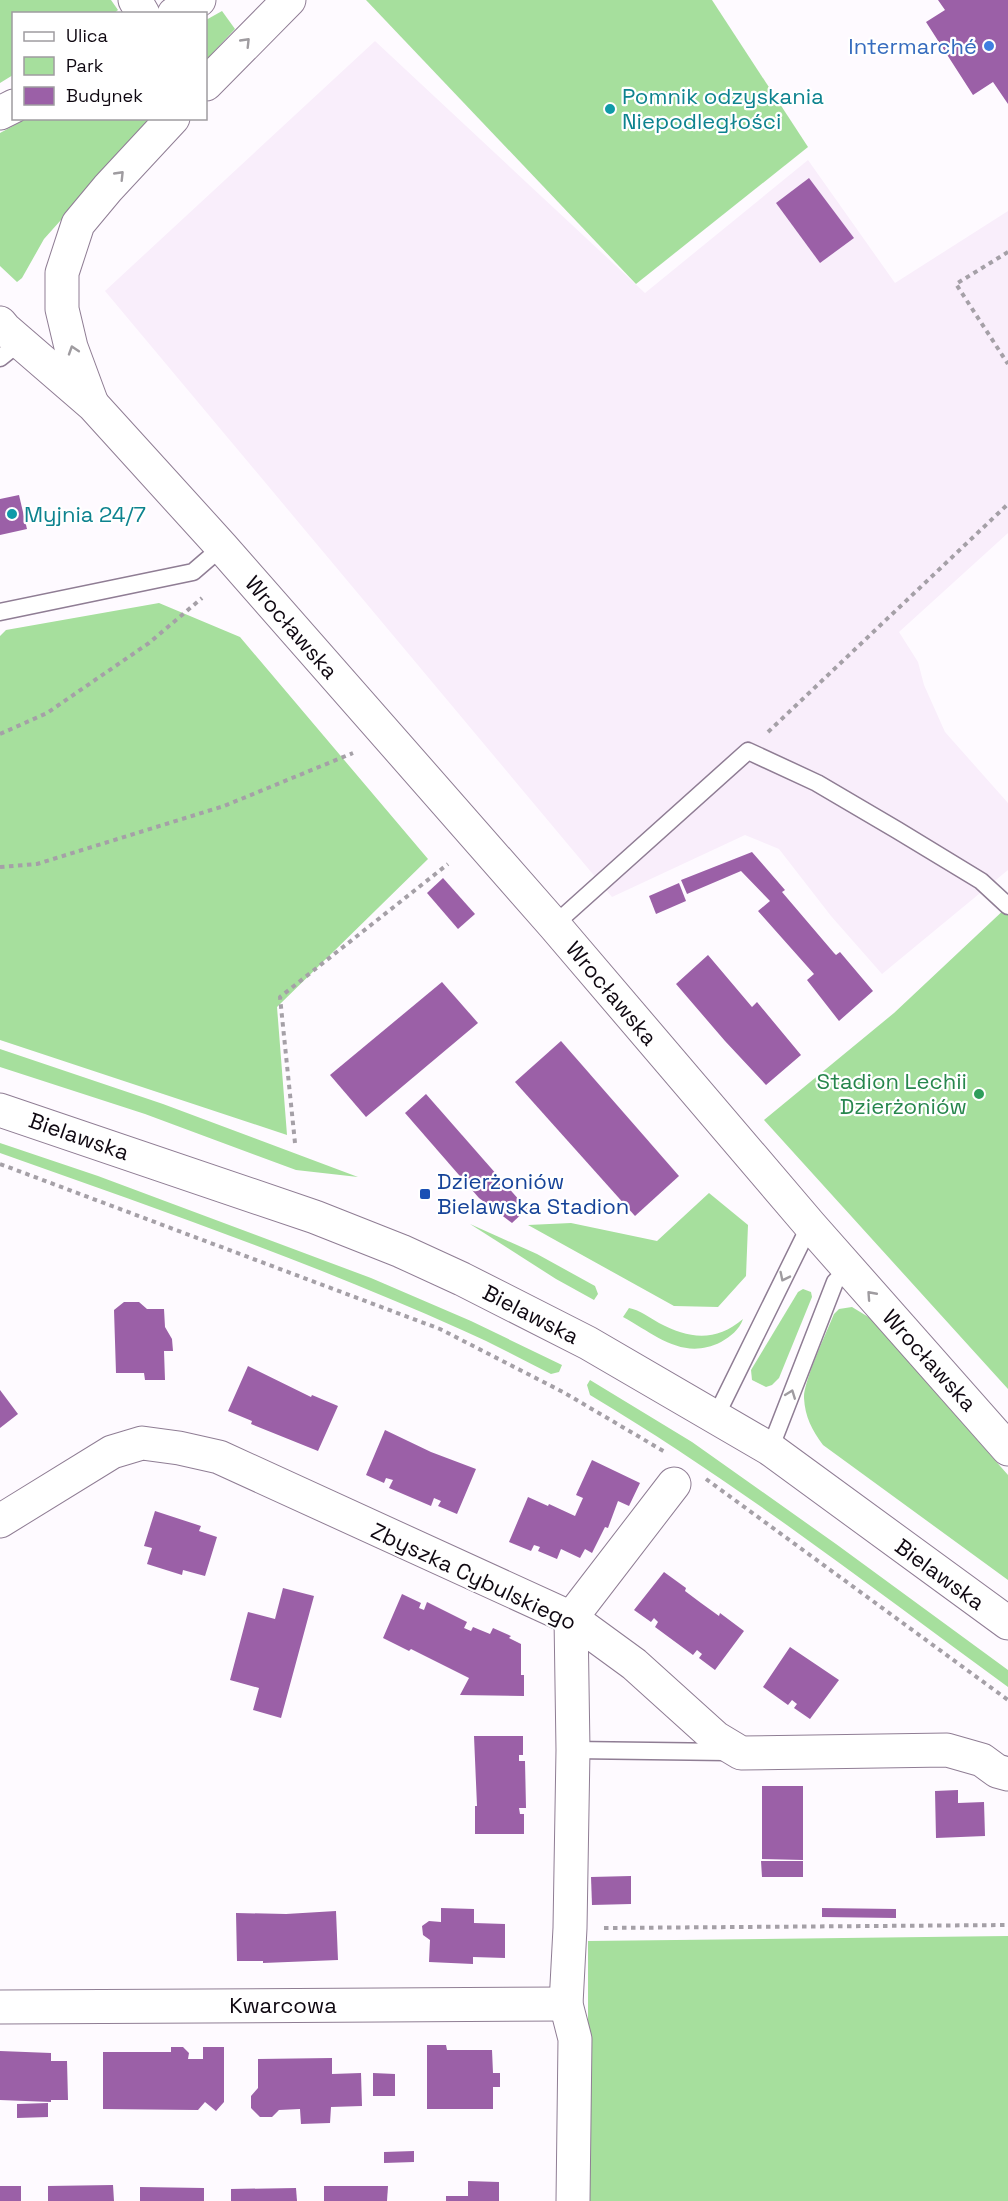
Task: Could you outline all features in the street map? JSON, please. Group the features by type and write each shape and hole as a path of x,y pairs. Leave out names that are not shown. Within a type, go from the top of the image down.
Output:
{"street":[{"path":"178,12 199,0"},
{"path":"207,83 289,0"},
{"name":"Wrocławska","path":"93,405 71,347 62,309 62,273 78,224 171,120"},
{"name":"Wrocławska","path":"7,341 93,405 222,547 554,925 848,1269 1008,1449"},
{"name":"Bielawska","path":"0,1110 315,1217 401,1251 462,1279 588,1343 770,1449 1008,1623"},
{"name":"Zbyszka Cybulskiego","path":"0,1521 111,1452 142,1443 219,1457 571,1618 634,1664 716,1737 741,1753"},
{"path":"573,2201 575,2039 566,2004 570,1928 573,1750 571,1618 688,1480"},
{"path":"741,1753 947,1750 982,1760 997,1771 1008,1774"},
{"name":"Kwarcowa","path":"0,2007 566,2004"}],"lane":[{"path":"0,612 193,572 222,547"},
{"path":"554,925 748,751 817,783 906,836 981,881 1008,906"},
{"path":"716,1416 810,1225"},
{"path":"770,1449 835,1282 848,1269"},
{"path":"573,1750 741,1753"}],"path":[{"path":"1008,252 956,284 1008,364"},
{"path":"748,751 1008,504"},
{"path":"0,734 57,707 149,643 210,591"},
{"path":"0,867 37,864 224,806 353,753"},
{"path":"295,1143 280,997 448,864"},
{"path":"0,1164 440,1329 563,1392 666,1453"},
{"path":"688,1480 1008,1700"},
{"path":"570,1928 1008,1925"}],"shaded area":[{"path":"375,41 645,293 808,160 895,283 1008,211 1008,533 899,632 918,662 924,685 945,732 1008,803 1008,870 882,974 831,916 779,849 745,835 612,897 105,291"}],"green space":[{"path":"0,0 111,0 118,10 116,12 12,12 12,76 0,83"},
{"path":"366,0 712,0 808,147 636,284"},
{"path":"222,11 235,29 207,59 207,19"},
{"path":"24,120 150,120 44,239 22,278 17,282 0,266 0,133"},
{"path":"159,603 240,637 428,859 277,1007 287,1135 0,1040 0,636 6,630"},
{"path":"1008,906 1008,1389 764,1120 894,1013"},
{"path":"0,1049 163,1104 358,1177 296,1170 145,1114 0,1067"},
{"path":"0,1143 98,1176 371,1278 471,1321 562,1365 559,1372 551,1374 473,1335 348,1281 0,1153"},
{"path":"709,1193 748,1225 746,1276 718,1307 674,1306 528,1225 571,1223 657,1241"},
{"path":"470,1224 537,1254 595,1286 598,1294 594,1300 556,1279"},
{"path":"803,1289 811,1292 812,1297 779,1378 766,1387 752,1380 751,1370 798,1292"},
{"path":"852,1307 870,1318 1008,1475 1008,1580 823,1445 816,1434 805,1405 807,1381 834,1314 839,1309"},
{"path":"629,1308 670,1328 702,1336 723,1332 743,1319 734,1332 721,1342 694,1349 658,1338 623,1317"},
{"path":"590,1380 692,1442 1008,1670 1008,1687 750,1499 698,1463 590,1395 587,1385"},
{"path":"1008,1936 1008,2201 588,2201 588,1941"}],"building":[{"name":"Intermarché","path":"938,0 1008,0 1008,104 993,82 973,95 926,22 945,10"},
{"path":"809,178 854,238 820,263 776,203"},
{"name":"Myjnia 24/7","path":"19,495 27,529 0,535 0,499"},
{"path":"752,852 785,890 782,892 834,953 836,955 840,952 873,991 839,1021 807,980 814,974 758,911 770,901 741,871 687,894 681,880"},
{"path":"443,878 475,914 458,929 427,893"},
{"path":"679,883 686,901 656,914 649,896"},
{"path":"708,955 752,1007 757,1002 801,1055 766,1085 676,984"},
{"path":"442,982 478,1023 366,1117 330,1075"},
{"path":"561,1041 679,1176 635,1216 515,1082"},
{"path":"426,1094 527,1209 512,1223 479,1198 405,1113"},
{"path":"124,1302 139,1302 147,1309 164,1309 165,1327 172,1339 173,1351 164,1351 165,1380 145,1380 144,1373 116,1373 114,1310"},
{"path":"248,1366 311,1397 312,1395 338,1406 318,1451 251,1424 252,1421 228,1411"},
{"path":"0,1390 18,1414 0,1428"},
{"path":"385,1430 431,1452 476,1469 457,1514 438,1506 441,1501 434,1498 431,1506 389,1488 393,1480 386,1478 384,1483 366,1475"},
{"path":"592,1460 640,1483 629,1506 618,1501 608,1528 605,1527 592,1553 585,1549 580,1558 561,1549 557,1559 538,1551 540,1547 534,1545 531,1551 509,1542 528,1497 575,1516 583,1498 576,1495"},
{"path":"155,1511 201,1526 199,1531 217,1537 205,1576 183,1570 182,1575 147,1564 152,1548 144,1546"},
{"path":"664,1572 686,1588 685,1591 701,1603 719,1616 720,1613 744,1631 715,1670 699,1658 702,1654 697,1650 693,1655 655,1627 658,1622 654,1618 651,1622 634,1610"},
{"path":"283,1588 314,1596 281,1718 253,1710 259,1688 230,1680 248,1612 275,1619"},
{"path":"402,1594 421,1603 419,1608 424,1610 427,1602 467,1622 464,1628 471,1631 473,1627 490,1634 493,1628 511,1636 509,1638 521,1644 524,1696 460,1695 469,1678 411,1649 409,1651 383,1638"},
{"path":"790,1647 839,1680 810,1719 794,1708 797,1704 792,1700 788,1705 763,1687"},
{"path":"474,1736 523,1736 523,1755 519,1755 519,1761 525,1761 526,1808 519,1808 520,1814 524,1814 524,1834 475,1834 475,1806 477,1806"},
{"path":"762,1786 803,1786 803,1860 762,1859"},
{"path":"958,1790 958,1803 984,1802 985,1836 936,1838 935,1791"},
{"path":"761,1861 803,1861 803,1877 762,1877"},
{"path":"631,1876 631,1904 592,1905 591,1877"},
{"path":"441,1908 474,1909 474,1923 505,1924 505,1958 473,1957 473,1964 429,1962 430,1940 423,1935 422,1926 429,1921 441,1922"},
{"path":"822,1908 896,1909 896,1918 822,1917"},
{"path":"336,1911 338,1960 263,1963 263,1961 237,1961 236,1913 286,1914"},
{"path":"427,2045 446,2045 447,2050 492,2050 493,2073 500,2073 500,2087 493,2087 493,2109 427,2109"},
{"path":"171,2047 183,2047 189,2053 188,2059 203,2059 203,2047 224,2047 224,2102 216,2111 205,2102 198,2110 103,2109 103,2052 171,2052"},
{"path":"0,2051 51,2053 51,2061 67,2061 68,2100 51,2100 51,2102 0,2100"},
{"path":"332,2058 332,2074 361,2073 362,2106 331,2107 330,2123 301,2124 300,2109 279,2110 272,2117 260,2117 251,2108 251,2096 258,2088 258,2059"},
{"path":"373,2073 395,2074 395,2096 373,2096"},
{"path":"48,2103 48,2117 17,2118 17,2104"},
{"path":"414,2151 414,2162 384,2163 384,2152"},
{"path":"468,2181 499,2182 499,2201 446,2201 446,2196 468,2196"},
{"path":"113,2185 114,2201 48,2201 48,2186"},
{"path":"0,2186 21,2186 21,2201 0,2201"},
{"path":"324,2186 388,2186 387,2201 324,2201"},
{"path":"140,2187 204,2188 204,2201 140,2201"},
{"path":"296,2188 297,2201 231,2201 231,2189"}],"place":[{"name":"Intermarché","path":"989,46"},
{"name":"Pomnik odzyskania Niepodległości","path":"610,109"},
{"name":"Myjnia 24/7","path":"12,514"},
{"name":"Stadion Lechii Dzierżoniów","path":"979,1094"},
{"name":"Dzierżoniów Bielawska Stadion","path":"425,1194"}]}
